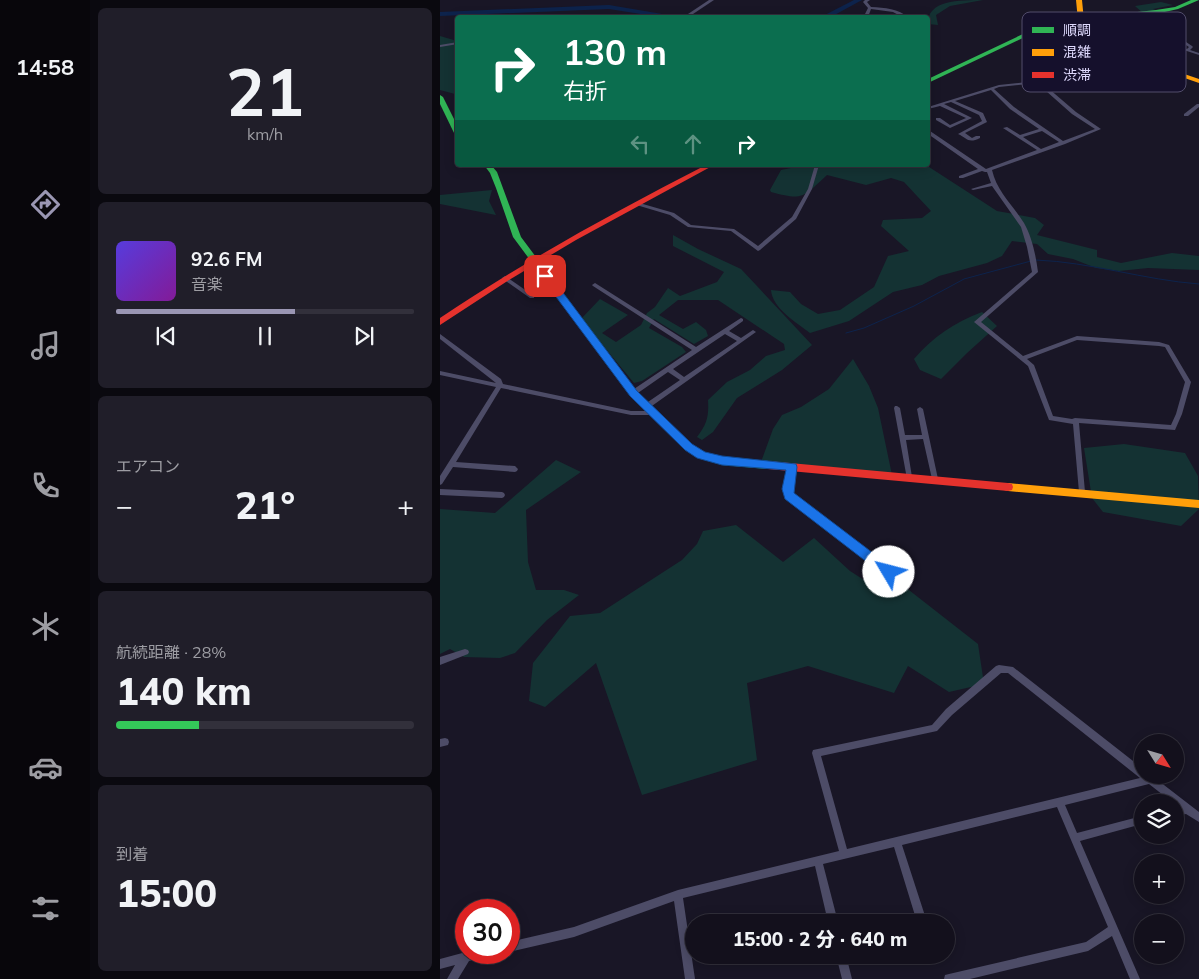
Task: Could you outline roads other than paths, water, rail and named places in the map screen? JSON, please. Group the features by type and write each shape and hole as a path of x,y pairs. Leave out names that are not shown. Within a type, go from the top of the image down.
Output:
{"main road":[{"path":"1150,12 1166,10 1196,0"},
{"path":"930,80 1022,35"},
{"path":"1186,77 1199,81"},
{"path":"440,97 446,105 455,130"},
{"path":"489,167 500,188 517,237 633,393 688,447 709,458 1199,504"},
{"path":"440,322 471,299 596,224 707,167"}],"street":[{"path":"689,15 712,0"},
{"path":"868,0 865,2 870,8 887,9 905,15"},
{"path":"868,15 870,8"},
{"path":"440,46 455,44"},
{"path":"1186,44 1191,47 1188,50 1199,54"},
{"path":"930,107 991,88 1022,84"},
{"path":"991,88 1012,108 1063,143"},
{"path":"930,133 985,171 1099,129 1074,113 1050,92"},
{"path":"951,101 980,114 985,122 961,133 972,140 978,137"},
{"path":"938,119 950,127 970,118 940,104"},
{"path":"1186,115 1199,105"},
{"path":"1005,128 1040,151"},
{"path":"1019,137 1042,129"},
{"path":"636,204 672,214 690,226 732,230 758,249 794,218 810,188 816,167"},
{"path":"962,177 982,169"},
{"path":"989,169 993,184 1022,224 1035,272 977,322 1031,365 1051,418 1076,422 1075,420 1173,428 1188,382 1167,346 1159,344 1077,338 1024,358"},
{"path":"973,189 993,184"},
{"path":"505,278 532,297"},
{"path":"595,285 696,350"},
{"path":"633,393 741,320"},
{"path":"725,331 740,340"},
{"path":"440,373 631,413 650,409 684,380 753,332"},
{"path":"440,336 499,381 500,385"},
{"path":"668,369 684,380"},
{"path":"440,482 500,385"},
{"path":"897,408 909,477"},
{"path":"920,410 935,479"},
{"path":"1076,422 1082,492"},
{"path":"902,438 926,437"},
{"path":"452,464 515,469"},
{"path":"792,467 788,489 789,496 889,572"},
{"path":"440,492 502,495"},
{"path":"440,661 465,652"},
{"path":"844,854 816,753 934,728 943,716 984,684 999,669 1010,670 1134,769"},
{"path":"520,944 574,932 678,895 1134,783"},
{"path":"1153,784 1199,818"},
{"path":"1059,802 1135,979"},
{"path":"1074,838 1134,822"},
{"path":"897,842 920,914"},
{"path":"818,861 831,914"},
{"path":"678,895 690,979"},
{"path":"949,979 1088,946 1114,929"},
{"path":"440,964 455,960"},
{"path":"452,979 462,964"},
{"path":"843,964 847,979"}],"waterway":[{"path":"828,15 859,0"},
{"path":"440,14 609,7 663,15"},
{"path":"1036,260 1057,261 1158,279 1199,284"},
{"path":"846,333 864,328 914,306 964,279 1031,261"}]}
